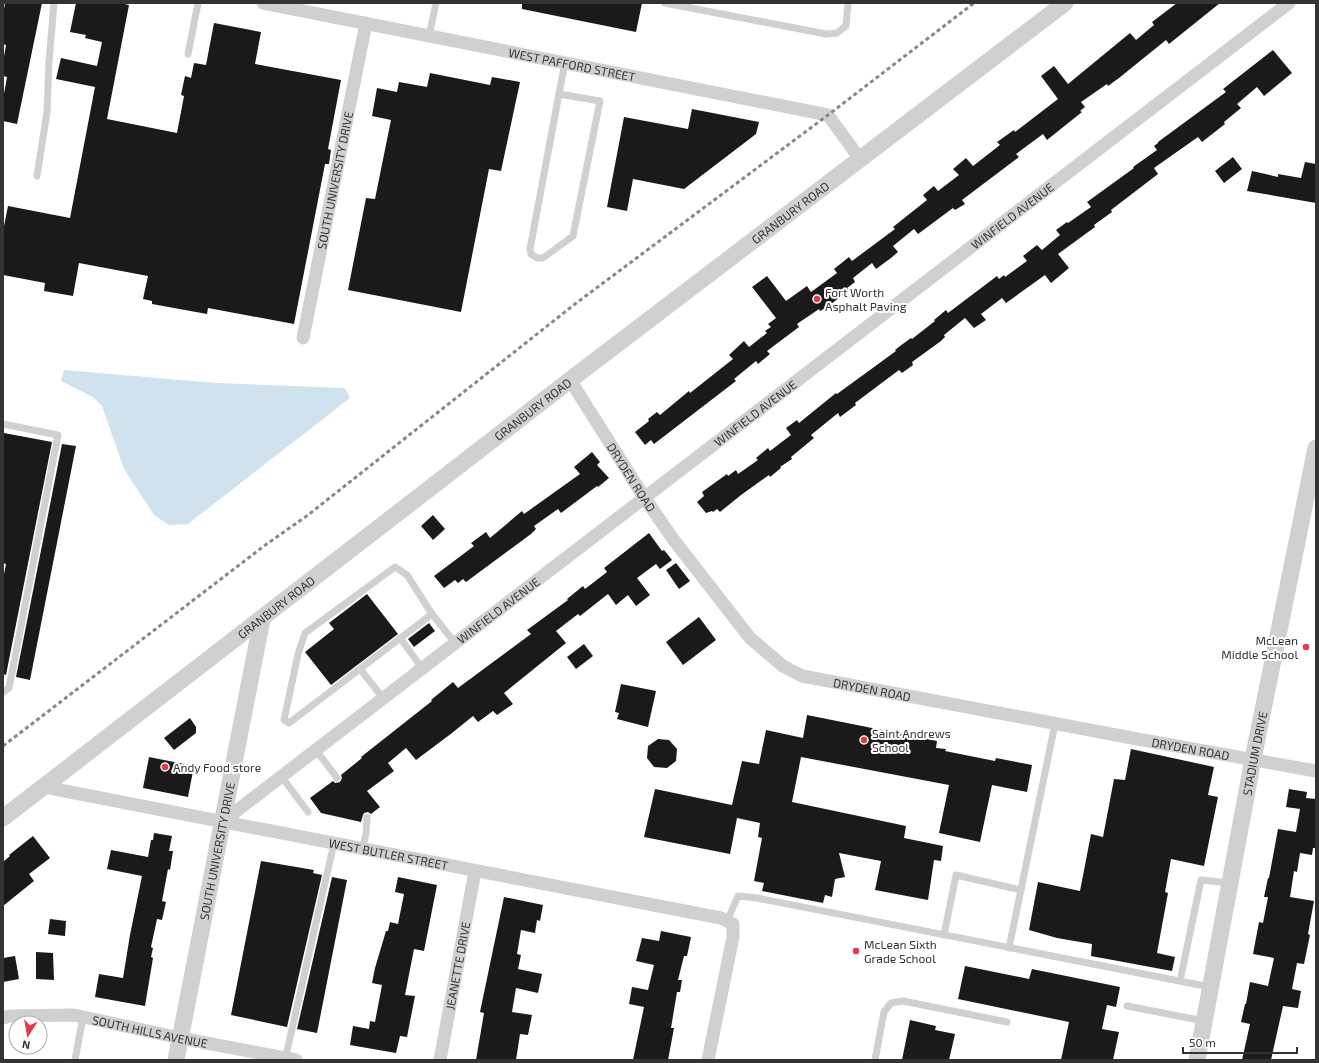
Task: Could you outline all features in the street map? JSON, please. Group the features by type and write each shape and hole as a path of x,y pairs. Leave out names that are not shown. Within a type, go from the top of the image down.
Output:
{"street":[{"name":"WEST PAFFORD STREET","path":"263,3 828,115 860,159"},
{"name":"GRANBURY ROAD","path":"3,818 570,380 1065,3"},
{"name":"WINFIELD AVENUE","path":"222,822 1288,3"},
{"name":"SOUTH UNIVERSITY DRIVE","path":"303,338 366,23"},
{"name":"DRYDEN ROAD","path":"570,380 644,497 673,539 750,638 783,666 802,676 1055,724 1253,758 1316,771"},
{"name":"STADIUM DRIVE","path":"1197,1060 1253,758 1316,448"},
{"name":"SOUTH UNIVERSITY DRIVE","path":"176,1060 262,619"},
{"name":"WEST BUTLER STREET","path":"44,787 721,918 730,923"},
{"name":"JEANETTE DRIVE","path":"440,1060 475,871"},
{"path":"708,1060 733,937 730,923"},
{"name":"SOUTH HILLS AVENUE","path":"3,1018 10,1016 74,1015 180,1038 289,1059"}],"lane":[{"path":"37,176 47,112 49,62 54,3"},
{"path":"188,54 198,3"},
{"path":"429,36 436,3"},
{"path":"664,3 826,34 837,34 846,26 848,3"},
{"path":"559,94 600,101 573,236 543,258 537,258 531,254 530,249 559,94 565,63"},
{"path":"3,424 58,435 8,688 3,692"},
{"path":"432,614 289,723 284,720 298,654 305,634 395,567 407,575 432,614 455,643"},
{"path":"400,638 422,668"},
{"path":"360,669 383,698"},
{"path":"1009,948 1055,724"},
{"path":"316,750 337,778"},
{"path":"281,776 308,812"},
{"path":"362,849 366,834 367,817"},
{"path":"289,1059 334,843"},
{"path":"944,935 956,876 1021,890"},
{"path":"1180,981 1201,880 1230,883"},
{"path":"730,923 738,896 756,898 1210,987"},
{"path":"876,1060 884,1012 890,1003 903,1001 1007,1022"},
{"path":"1127,1006 1204,1022"},
{"path":"75,1060 83,1017"}],"water":[{"path":"64,370 216,383 345,388 350,398 188,524 169,525 154,515 124,469 102,406 93,397 61,381"}],"building":[{"path":"5,3 42,3 17,124 3,121 3,99 7,77 3,76 3,62 6,45 3,44 3,15"},
{"path":"76,3 120,3 129,5 107,119 177,133 184,96 181,95 185,76 191,78 194,63 206,65 214,23 261,32 255,64 341,80 328,149 331,150 329,164 325,164 294,324 208,308 207,314 152,304 152,301 143,299 148,276 79,263 73,296 44,291 45,283 3,275 3,231 8,206 70,218 95,87 56,79 61,58 97,66 102,42 85,38 86,35 70,32"},
{"path":"522,3 642,3 636,32 522,9"},
{"path":"1177,3 1220,3 1169,44 1166,40 1119,78 1108,86 1107,84 1081,102 1085,107 1080,111 1082,112 1047,140 1043,134 1016,154 1019,157 962,200 965,204 955,210 953,208 918,234 914,229 893,246 898,252 891,258 876,269 872,263 853,278 855,282 847,288 849,290 826,308 820,311 819,309 797,324 799,327 767,351 770,354 758,364 756,361 734,379 736,381 654,444 651,440 645,445 635,432 649,421 648,419 657,412 660,415 689,391 690,393 733,359 729,355 744,341 749,347 767,333 765,331 771,327 768,324 776,318 752,287 767,276 786,301 807,286 811,292 837,273 834,269 849,257 852,261 895,229 893,227 927,200 923,195 934,186 938,191 959,175 953,169 966,158 973,166 1000,145 997,142 1014,130 1015,132 1058,99 1041,76 1054,66 1068,84 1130,33 1136,40 1154,25 1152,22"},
{"path":"1273,50 1292,73 1264,96 1257,87 1237,104 1241,108 1224,122 1225,124 1202,142 1198,137 1154,168 1158,174 1111,210 1112,212 1094,225 1095,227 1058,254 1069,268 1051,283 1045,275 1006,303 1002,298 981,314 986,320 974,328 965,318 944,335 945,337 941,341 912,362 913,365 902,373 899,370 855,403 856,405 840,417 838,413 811,435 814,438 791,457 792,459 780,467 781,468 770,477 769,475 720,512 717,509 713,512 706,513 697,502 704,496 702,492 727,474 728,476 736,470 738,474 758,460 756,458 768,448 770,451 791,435 786,428 797,420 799,423 836,393 837,394 896,351 895,350 911,338 912,339 935,321 934,320 946,310 948,313 997,276 999,279 1004,275 1005,277 1027,261 1023,256 1037,245 1042,250 1060,235 1056,230 1091,207 1087,202 1157,150 1154,146 1158,142 1226,92 1223,89"},
{"path":"430,73 490,85 492,77 520,82 501,171 489,169 461,312 348,290 366,198 375,199 391,120 372,116 377,88 397,92 399,82 427,87"},
{"path":"692,109 759,122 756,134 684,189 633,179 627,211 607,207 624,117 688,129"},
{"path":"1233,157 1242,169 1224,183 1215,171"},
{"path":"1305,162 1316,164 1316,203 1247,191 1252,171 1278,177 1278,174 1301,178"},
{"path":"4,433 52,442 6,675 3,674 3,579 6,564 3,563"},
{"path":"62,444 76,446 30,680 16,677"},
{"path":"592,452 600,462 597,465 609,478 561,513 558,509 534,526 536,529 531,534 466,582 463,579 458,583 455,580 444,588 434,576 474,546 471,543 486,532 490,538 522,511 524,514 580,474 574,467"},
{"path":"433,515 445,529 433,540 421,526"},
{"path":"649,533 662,551 664,550 672,560 660,569 656,564 637,578 650,595 636,606 628,595 616,605 608,594 580,616 578,614 556,631 566,643 504,693 513,704 497,715 493,711 478,722 473,716 416,760 406,748 388,763 394,771 367,791 380,807 371,814 368,812 364,813 361,822 321,813 310,798 333,781 335,783 340,782 342,778 341,775 362,758 361,757 432,701 431,700 453,682 458,688 531,634 527,630 568,600 567,599 583,586 585,589 607,572 604,568"},
{"path":"676,563 690,581 679,589 666,570"},
{"path":"367,594 398,634 331,685 305,652 334,629 329,623"},
{"path":"699,617 716,640 683,665 666,642"},
{"path":"429,623 435,631 414,647 408,639"},
{"path":"584,644 593,656 576,669 567,657"},
{"path":"621,684 656,691 648,727 617,719 619,713 615,712"},
{"path":"807,715 937,741 936,748 946,749 945,751 995,761 996,758 1032,765 1027,792 992,785 980,842 939,833 949,785 801,757 792,802 906,826 904,838 943,846 941,861 934,860 928,900 875,890 881,861 839,853 845,877 835,879 832,897 825,895 823,903 762,891 764,883 754,881 762,838 758,837 760,823 737,818 730,854 644,837 655,789 732,805 742,761 759,764 766,730 803,738"},
{"path":"190,718 196,727 196,733 174,750 164,738"},
{"path":"658,739 669,740 677,749 676,761 667,768 654,767 647,758 648,746"},
{"path":"1131,749 1214,767 1208,795 1218,797 1204,866 1171,859 1165,892 1168,893 1157,953 1175,957 1172,971 1091,956 1092,944 1057,938 1029,930 1038,882 1080,891 1091,834 1103,837 1114,779 1125,780"},
{"path":"149,757 194,766 188,797 143,788"},
{"path":"1289,789 1307,792 1306,798 1316,799 1316,848 1313,848 1312,855 1300,853 1297,872 1294,871 1290,897 1314,901 1308,934 1310,935 1304,964 1297,963 1292,989 1301,991 1298,1008 1283,1006 1271,1060 1242,1060 1250,1024 1241,1022 1250,982 1268,986 1274,958 1253,954 1259,922 1263,923 1268,897 1264,897 1278,829 1296,832 1300,809 1286,807"},
{"path":"154,833 172,836 169,851 173,851 162,901 166,902 162,920 157,919 151,947 153,948 151,957 153,958 145,1006 95,997 99,974 123,978 142,876 107,869 111,850 148,857 151,840 153,840"},
{"path":"33,836 50,858 29,874 34,881 3,906 3,862 10,856 9,855"},
{"path":"261,861 314,870 313,873 322,875 287,1027 231,1015"},
{"path":"332,877 347,880 317,1033 297,1029"},
{"path":"398,877 437,885 424,951 414,949 405,995 415,996 407,1037 400,1036 396,1053 350,1045 353,1026 369,1029 370,1021 375,1022 382,985 372,983 386,931 388,931 390,922 398,924 404,894 395,892"},
{"path":"504,897 543,905 540,921 537,920 535,933 521,930 517,954 521,955 518,969 542,974 538,993 516,988 512,1012 532,1015 528,1035 520,1034 516,1060 476,1060 484,1013 480,1012"},
{"path":"50,919 66,921 65,936 48,934"},
{"path":"661,931 691,937 687,956 684,956 678,980 682,980 680,992 677,992 671,1028 674,1028 668,1060 633,1060 644,1007 629,1004 632,987 648,990 654,965 636,961 642,938 659,941"},
{"path":"36,952 53,953 54,980 36,979"},
{"path":"15,956 19,979 3,982 3,958"},
{"path":"965,966 1029,979 1032,969 1120,987 1116,1007 1107,1005 1102,1029 1119,1032 1113,1060 1061,1060 1069,1022 958,999"},
{"path":"910,1020 936,1026 935,1030 955,1034 949,1060 902,1060"}],"railway":[{"path":"3,746 264,546 308,515 575,304 828,115 974,3"}],"place":[{"name":"Fort Worth Asphalt Paving","path":"817,299"},
{"name":"McLean Middle School","path":"1306,647"},
{"name":"Saint Andrews School","path":"864,740"},
{"name":"Andy Food store","path":"165,767"},
{"name":"McLean Sixth Grade School","path":"856,951"}]}
